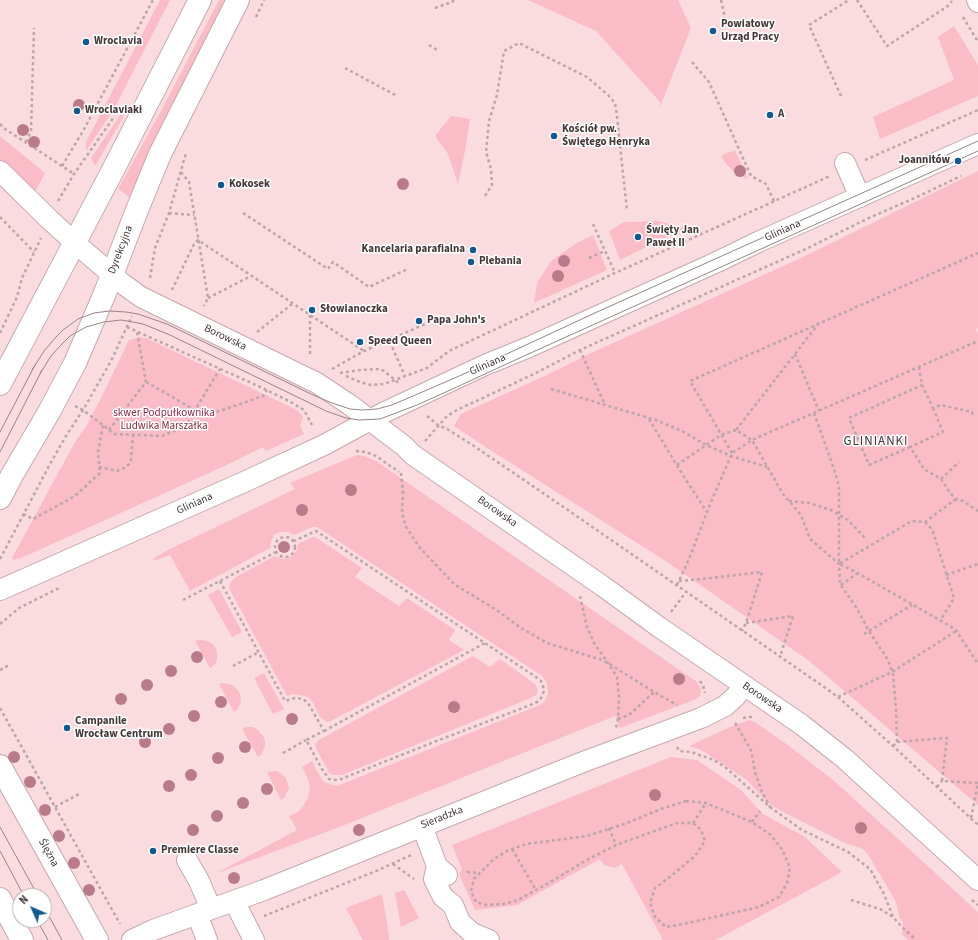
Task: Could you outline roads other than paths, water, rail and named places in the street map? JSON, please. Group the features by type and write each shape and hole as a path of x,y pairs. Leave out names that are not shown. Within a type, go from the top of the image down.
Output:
{"main road":[{"path":"0,384 75,243 200,0"},
{"name":"Dyrekcyjna","path":"0,498 78,356 112,276 134,215 160,154 238,0"},
{"name":"Ślężna","path":"0,766 97,940"},
{"path":"0,899 22,940"}],"street":[{"name":"Gliniana","path":"0,590 324,445 369,420 486,365 978,144"},
{"path":"846,166 860,196"},
{"name":"Borowska","path":"0,171 75,243 123,284 141,296 317,383 413,454 802,725 844,758 978,880"},
{"name":"Sieradzka","path":"126,932 153,930 234,901 622,747 701,718 725,706 736,696 743,685"},
{"path":"422,826 437,866 447,875 455,893 453,905 460,922 472,933 489,940"},
{"path":"188,860 198,881 204,912 207,940"},
{"path":"234,901 254,940"}],"tram line":[{"path":"32,370 44,351 56,337 78,319 94,313 109,311 126,312 138,314 167,324 332,403 350,409 377,409 392,405 457,377 597,312 978,141"},
{"path":"40,374 51,356 70,336 86,327 104,322 121,320 143,324 170,335 326,411 346,418 359,420 380,419 417,405 978,151"},
{"path":"0,432 35,365"},
{"path":"0,452 42,370"},
{"path":"0,827 34,888"},
{"path":"0,851 20,888"},
{"path":"52,922 62,940"},
{"path":"41,928 48,940"}],"place":[{"name":"Powiatowy Urząd Pracy","path":"713,31"},
{"name":"Wroclavia","path":"86,42"},
{"name":"Wroclaviaki","path":"77,111"},
{"name":"A","path":"770,115"},
{"name":"Kościół pw. Świętego Henryka","path":"554,136"},
{"name":"Joannitów","path":"958,161"},
{"name":"Kokosek","path":"221,185"},
{"name":"Święty Jan Paweł II","path":"638,237"},
{"name":"Kancelaria parafialna","path":"473,250"},
{"name":"Plebania","path":"471,262"},
{"name":"Słowianoczka","path":"312,310"},
{"name":"Papa John's","path":"419,321"},
{"name":"Speed Queen","path":"360,342"},
{"name":"Campanile Wrocław Centrum","path":"67,728"},
{"name":"Premiere Classe","path":"153,851"}],"district":[{"name":"GLINIANKI","path":"876,442"}],"park label":[{"name":"skwer Podpułkownika Ludwika Marszałka","path":"164,420"}]}
